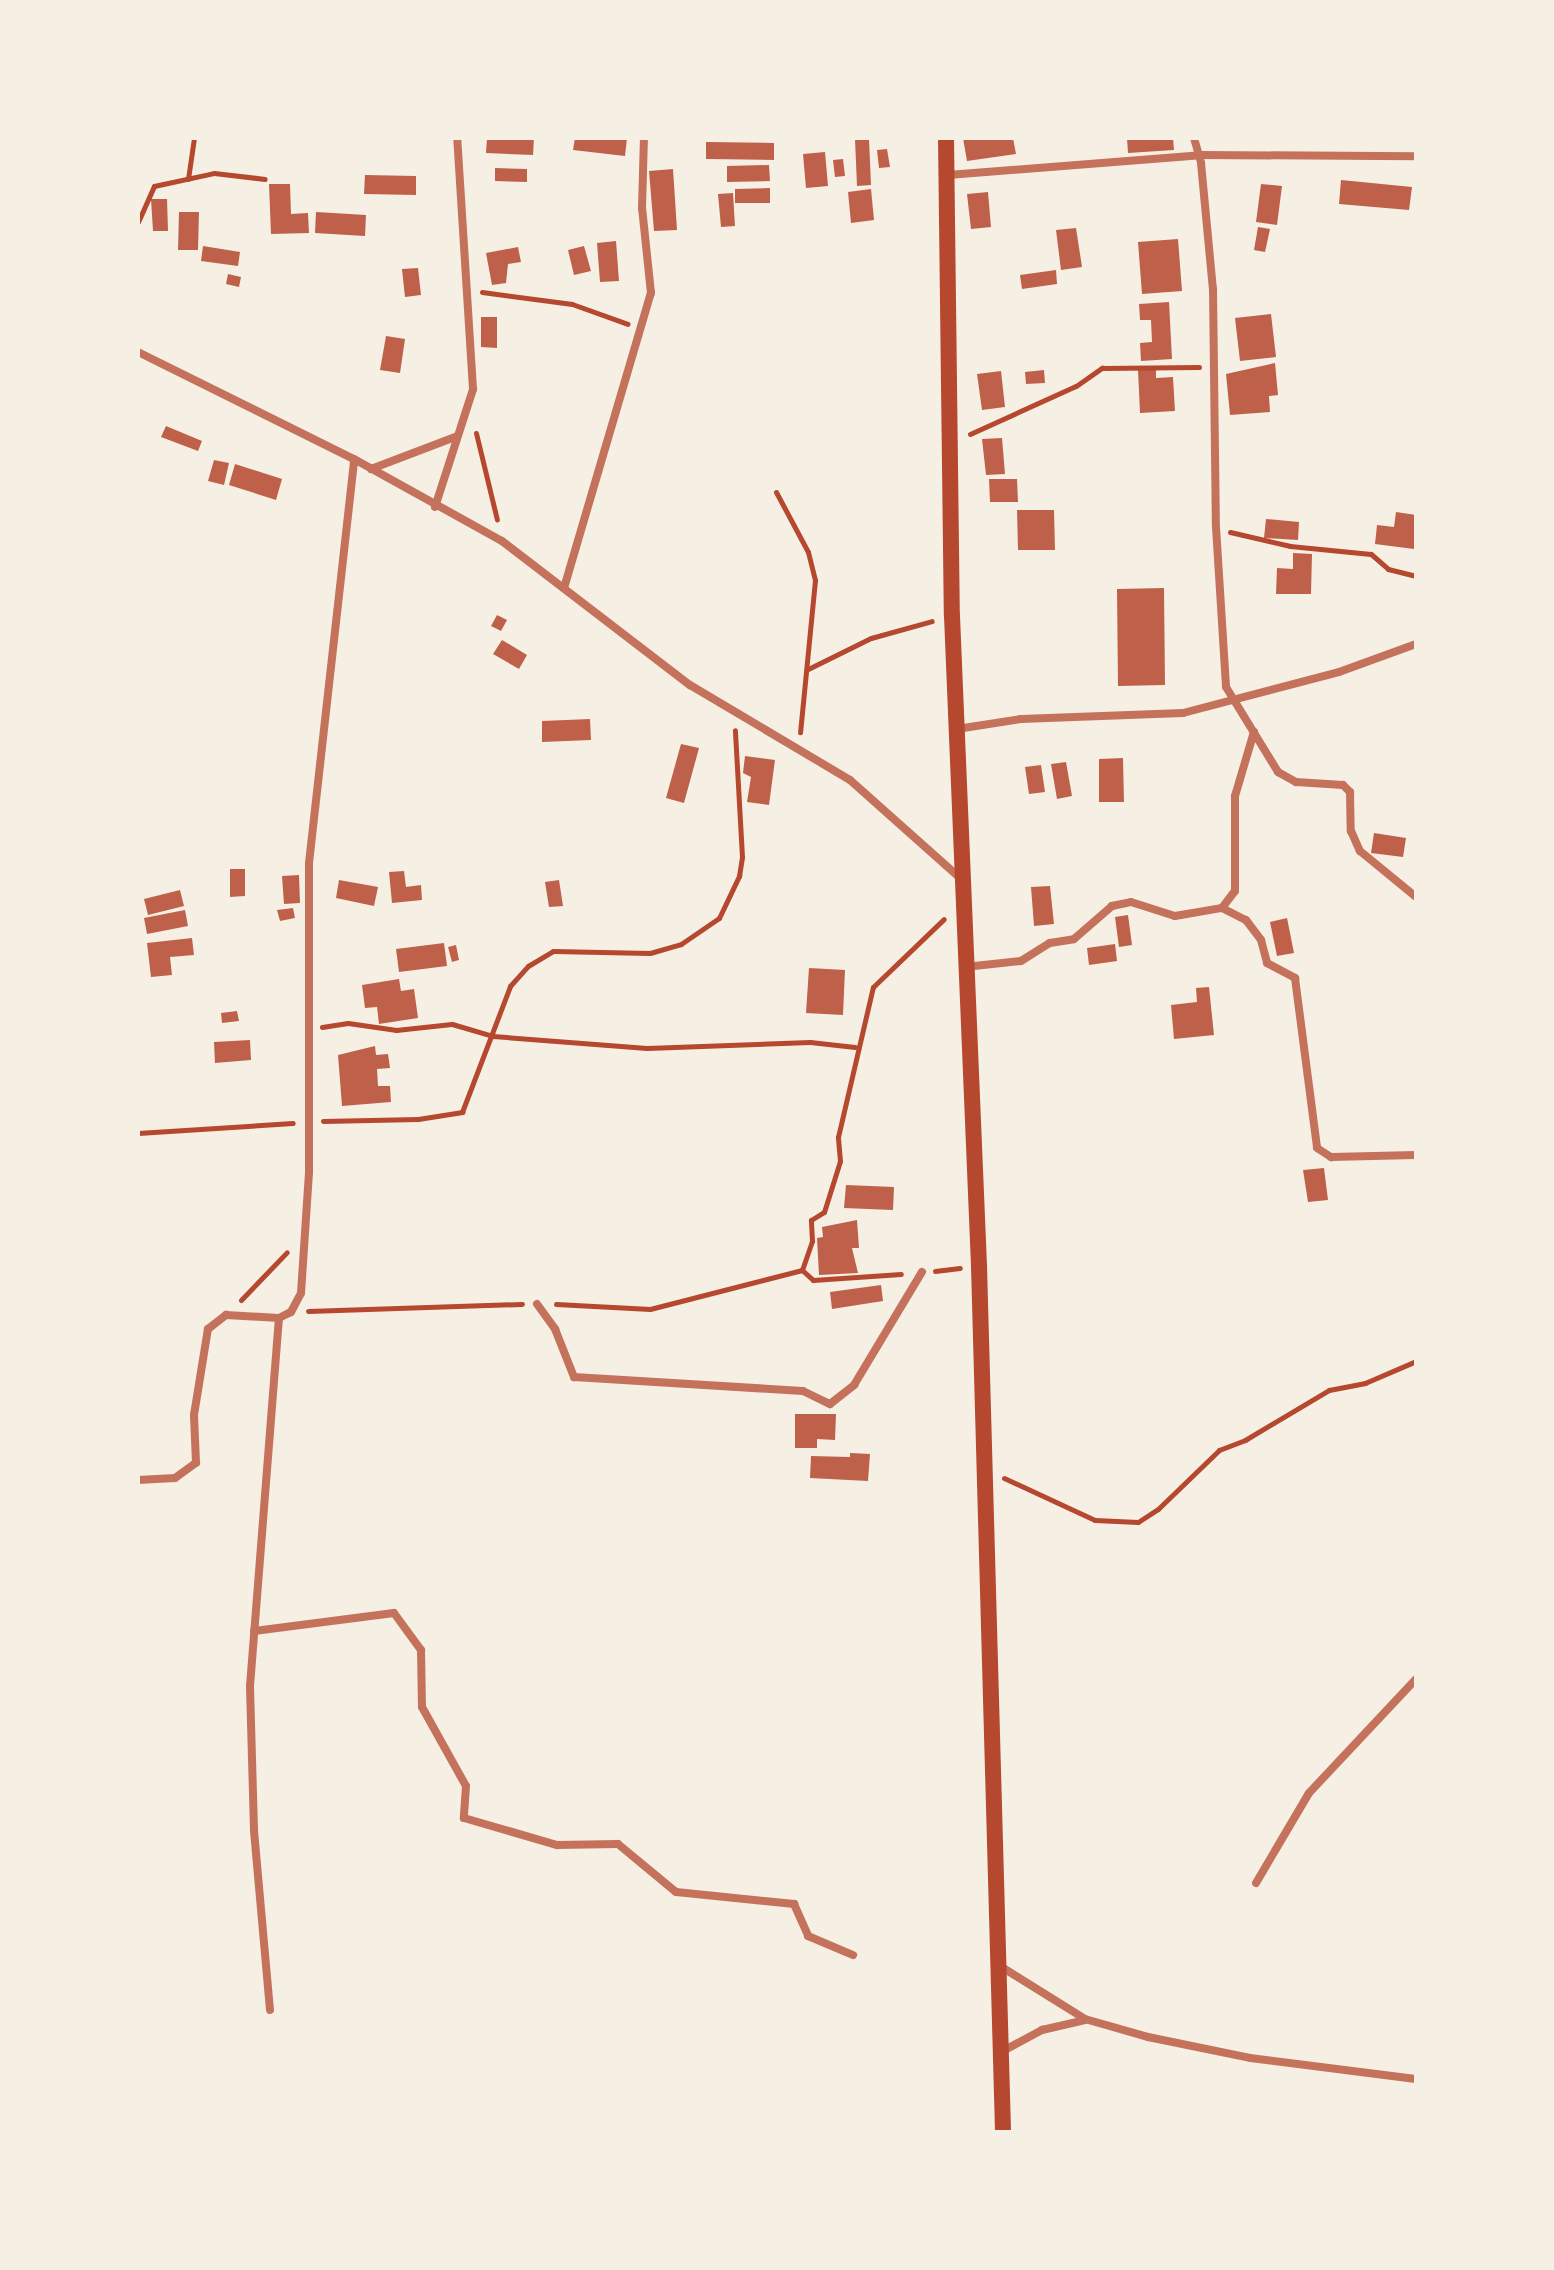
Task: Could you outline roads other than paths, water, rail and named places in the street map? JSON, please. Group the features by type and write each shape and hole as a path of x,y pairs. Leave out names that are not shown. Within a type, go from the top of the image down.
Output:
{"main road":[{"path":"946,138 952,616 961,904 979,1266 1003,2132"}],"street":[{"path":"435,507 455,437 473,389 469,291 457,188 457,138"},
{"path":"564,588 643,330 653,275 642,208 644,138"},
{"path":"1194,138 1200,155 1216,367 1216,527 1226,687 1278,772 1296,782 1343,785 1350,792 1351,831 1360,851 1416,897"},
{"path":"948,175 1200,155 1416,156"},
{"path":"138,352 354,459 435,507 502,541 635,645 736,712 850,780 960,878"},
{"path":"371,469 455,437"},
{"path":"138,1480 175,1478 196,1463 194,1415 208,1329 226,1315 279,1318 291,1312 301,1293 310,1122 309,863 354,459"},
{"path":"957,729 1021,719 1170,714 1232,696 1339,672 1416,644"},
{"path":"1222,908 1235,891 1235,796 1254,732"},
{"path":"964,967 1021,961 1050,943 1074,939 1112,906 1131,902 1175,916 1222,908 1246,920 1261,940 1267,963 1295,978 1317,1148 1331,1157 1416,1155"},
{"path":"537,1304 555,1329 574,1377 803,1391 830,1404 854,1385 922,1272"},
{"path":"270,2010 254,1830 250,1686 279,1318"},
{"path":"254,1631 394,1613 421,1650 422,1707 466,1786 464,1818 557,1845 618,1844 676,1892 794,1904 808,1936 853,1955"},
{"path":"1256,1883 1309,1793 1416,1679"},
{"path":"1000,1966 1085,2019 1250,2058 1416,2079"},
{"path":"999,2052 1042,2030 1085,2019"}]}
